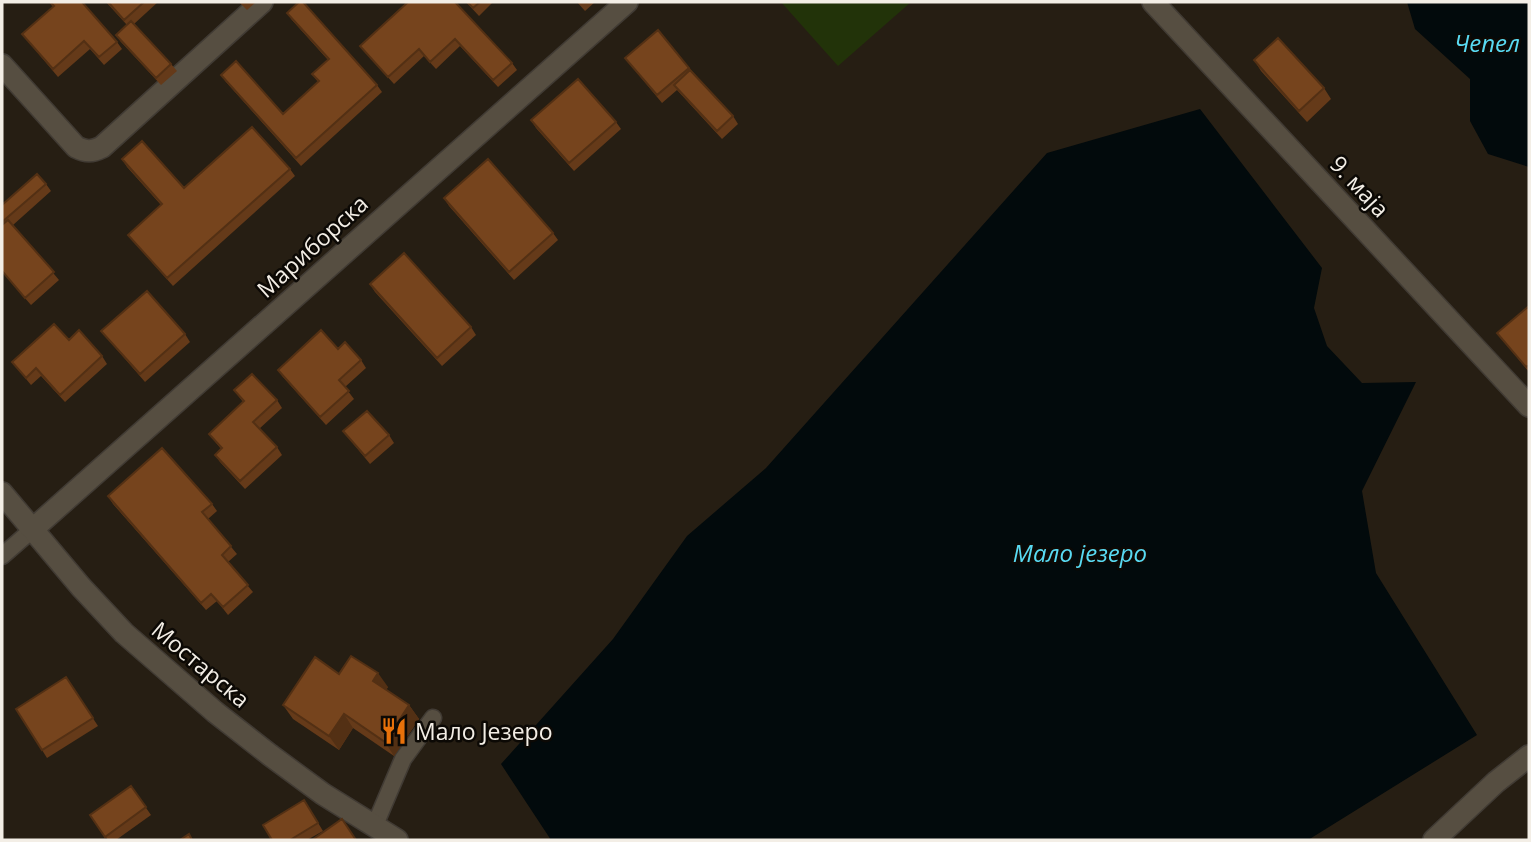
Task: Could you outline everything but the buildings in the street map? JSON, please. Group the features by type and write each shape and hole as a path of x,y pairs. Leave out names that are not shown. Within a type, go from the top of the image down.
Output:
{"street":[{"path":"2,65 76,147 86,152 95,151 102,148 262,2"},
{"name":"Мариборска","path":"33,529 627,2"},
{"name":"9. маја","path":"1153,2 1529,406"},
{"name":"Мостарска","path":"2,493 81,587 124,633 215,712 323,794 397,840"},
{"path":"1434,840 1496,782 1529,756"}],"lane":[{"path":"2,555 33,529"},
{"path":"375,825 403,760 433,719"}],"green space":[{"path":"781,2 911,2 838,66"}],"water":[{"name":"Чепел","path":"1407,2 1529,2 1529,167 1488,154 1470,121 1470,79 1415,29"},
{"name":"Мало језеро","path":"1200,109 1322,268 1314,308 1327,346 1362,383 1416,382 1362,491 1376,573 1477,735 1308,840 551,840 501,764 613,639 687,536 766,468 1047,153"}],"place":[{"name":"Мало Језеро","path":"394,731"}]}
